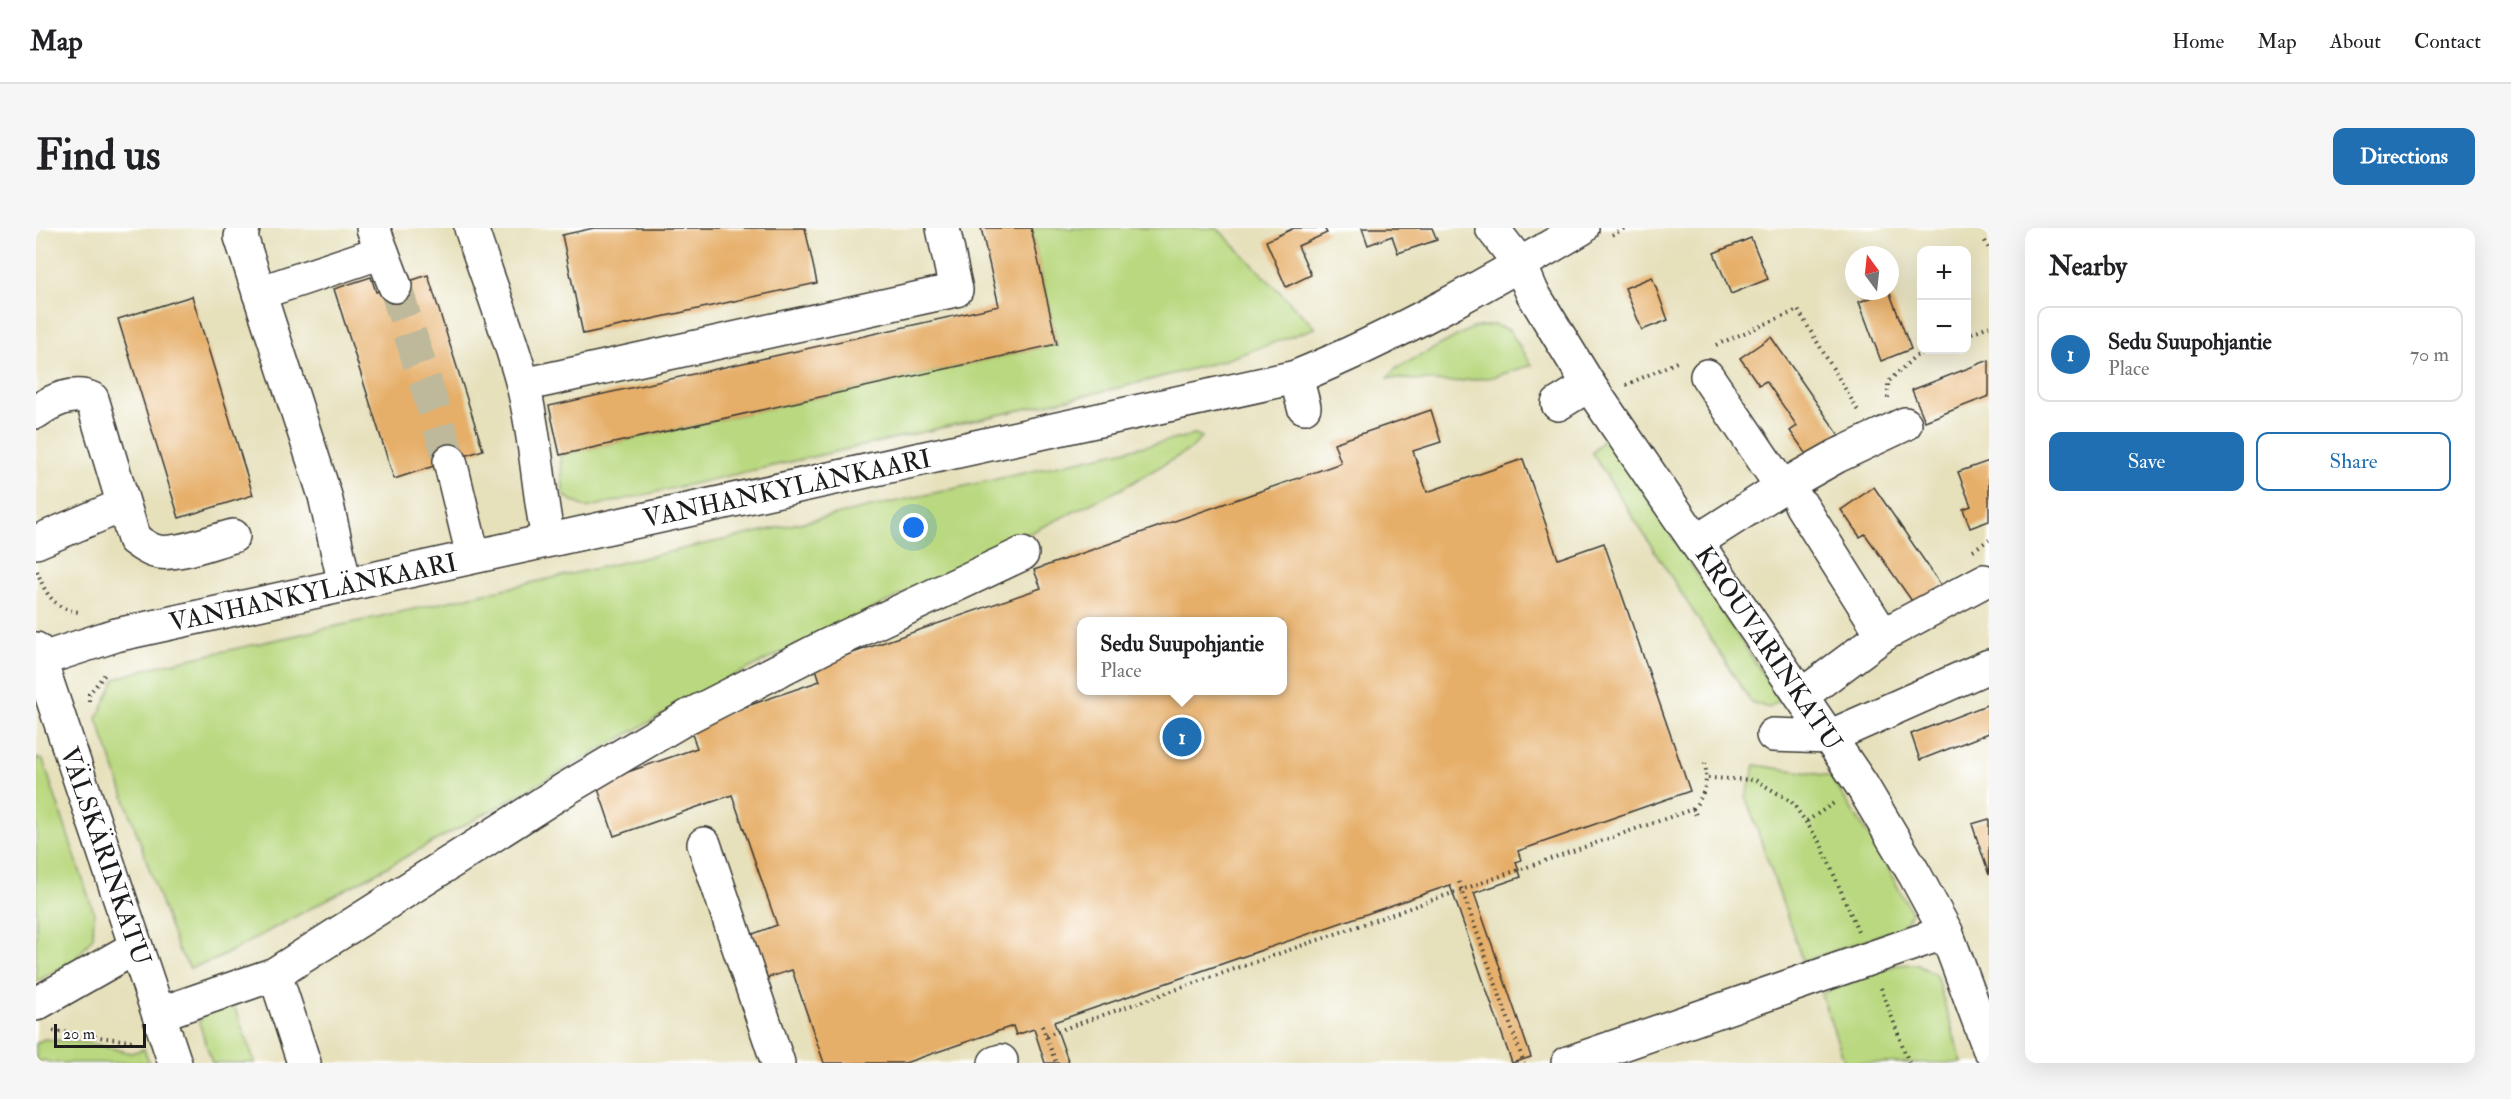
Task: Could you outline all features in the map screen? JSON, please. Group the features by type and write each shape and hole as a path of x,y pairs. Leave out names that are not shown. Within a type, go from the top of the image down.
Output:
{"street":[{"path":"243,228 241,237 325,496 345,585"},
{"path":"471,228 523,385 538,460 542,506 549,539"},
{"path":"523,385 956,290 943,228"},
{"name":"KROUVARINKATU","path":"1492,228 1520,264 1532,292 1594,393 1862,784 1916,875 1946,932 1989,1048"},
{"name":"VANHANKYLÄNKAARI","path":"37,657 116,635 549,539 1300,392 1361,350 1520,264 1593,233"},
{"path":"259,294 377,240 395,286"},
{"path":"1702,360 1883,635"},
{"path":"1558,404 1594,393"},
{"path":"36,412 48,404 70,396 84,395 92,399 134,539 158,552 171,552 233,536"},
{"path":"1696,542 1792,496 1837,456 1890,432"},
{"path":"450,461 473,556"},
{"path":"36,542 123,505"},
{"path":"162,1022 275,974 567,788 689,716 826,646 1022,554"},
{"path":"1801,696 1883,635 1984,581"},
{"name":"VÄLSKÄRINKATU","path":"37,657 176,1063"},
{"path":"1773,735 1829,737 1989,666"},
{"path":"704,844 778,1063"},
{"path":"1568,1063 1946,932"},
{"path":"42,1018 136,947"},
{"path":"275,974 304,1063"}],"path":[{"path":"1593,233 1624,228"},
{"path":"1985,241 1989,249"},
{"path":"1594,393 1702,360 1798,310 1890,432"},
{"path":"1971,333 1989,326"},
{"path":"1890,432 1888,382 1914,357 1921,354"},
{"path":"1046,1035 1693,809 1703,796 1708,778 1706,763"},
{"path":"1708,778 1755,780 1791,801 1808,821 1820,842 1870,959 1909,1063"},
{"path":"1808,821 1862,784"},
{"path":"1693,809 1696,815"},
{"path":"1459,882 1524,1063"},
{"path":"42,1018 130,1041 162,1022"},
{"path":"1042,1026 1056,1063"}],"green space":[{"path":"1031,228 1217,228 1315,328 1222,361 1122,387 586,508 564,496 560,455 1057,344"},
{"path":"1493,325 1509,330 1532,365 1493,377 1453,382 1388,378 1395,369 1472,328"},
{"path":"1194,435 1202,437 1191,449 1121,489 727,679 217,959 190,968 177,948 97,719 115,679 149,668"},
{"path":"1606,436 1780,700 1769,708 1751,702 1592,453"},
{"path":"36,758 43,760 94,913 93,937 75,960 36,982"},
{"path":"1755,765 1830,776 1876,847 1911,911 1908,920 1897,929 1803,962 1746,798"},
{"path":"1916,964 1936,975 1962,1063 1845,1063 1821,994 1896,965"},
{"path":"233,1003 255,1063 212,1063 199,1022 206,1012"},
{"path":"44,1039 94,1044 131,1053 144,1049 149,1063 53,1063 43,1060 36,1063 36,1044"}],"building":[{"path":"594,228 805,228 817,283 583,334 562,235"},
{"path":"981,228 1031,228 1057,344 560,455 549,406 999,306"},
{"path":"1294,228 1324,228 1327,233 1298,246 1311,275 1286,287 1266,241"},
{"path":"1362,228 1432,228 1437,240 1398,253 1392,236 1368,245"},
{"path":"1751,238 1768,279 1731,294 1714,253"},
{"path":"428,275 483,450 394,479 334,289 371,277 376,292"},
{"path":"1652,277 1668,320 1642,330 1625,288"},
{"path":"192,296 253,495 179,518 118,319"},
{"path":"1892,300 1911,349 1881,361 1859,302"},
{"path":"1771,337 1839,435 1808,456 1790,431 1797,426 1766,381 1759,385 1740,358"},
{"path":"1989,360 1989,396 1925,421 1912,390"},
{"path":"1431,410 1441,442 1413,451 1427,492 1523,459 1558,559 1604,543 1690,791 1518,851 1521,860 1516,862 1521,877 1474,893 1531,1057 1512,1063 1450,885 1054,1022 1069,1063 1045,1063 1034,1029 1016,1035 1013,1026 905,1063 824,1063 792,970 760,980 745,937 777,925 732,795 614,836 596,783 697,748 689,726 820,681 815,666 1041,588 1034,570 1341,463 1334,443"},
{"path":"1989,461 1989,521 1970,528 1963,509 1971,506 1958,472"},
{"path":"1874,487 1941,585 1914,604 1865,534 1860,537 1841,510"},
{"path":"1989,704 1989,733 1920,760 1911,734"},
{"path":"1989,819 1989,875 1972,824"}],"tunnel":[{"path":"395,286 450,461"}],"place":[{"name":"Sedu Suupohjantie","path":"1182,737"}]}
